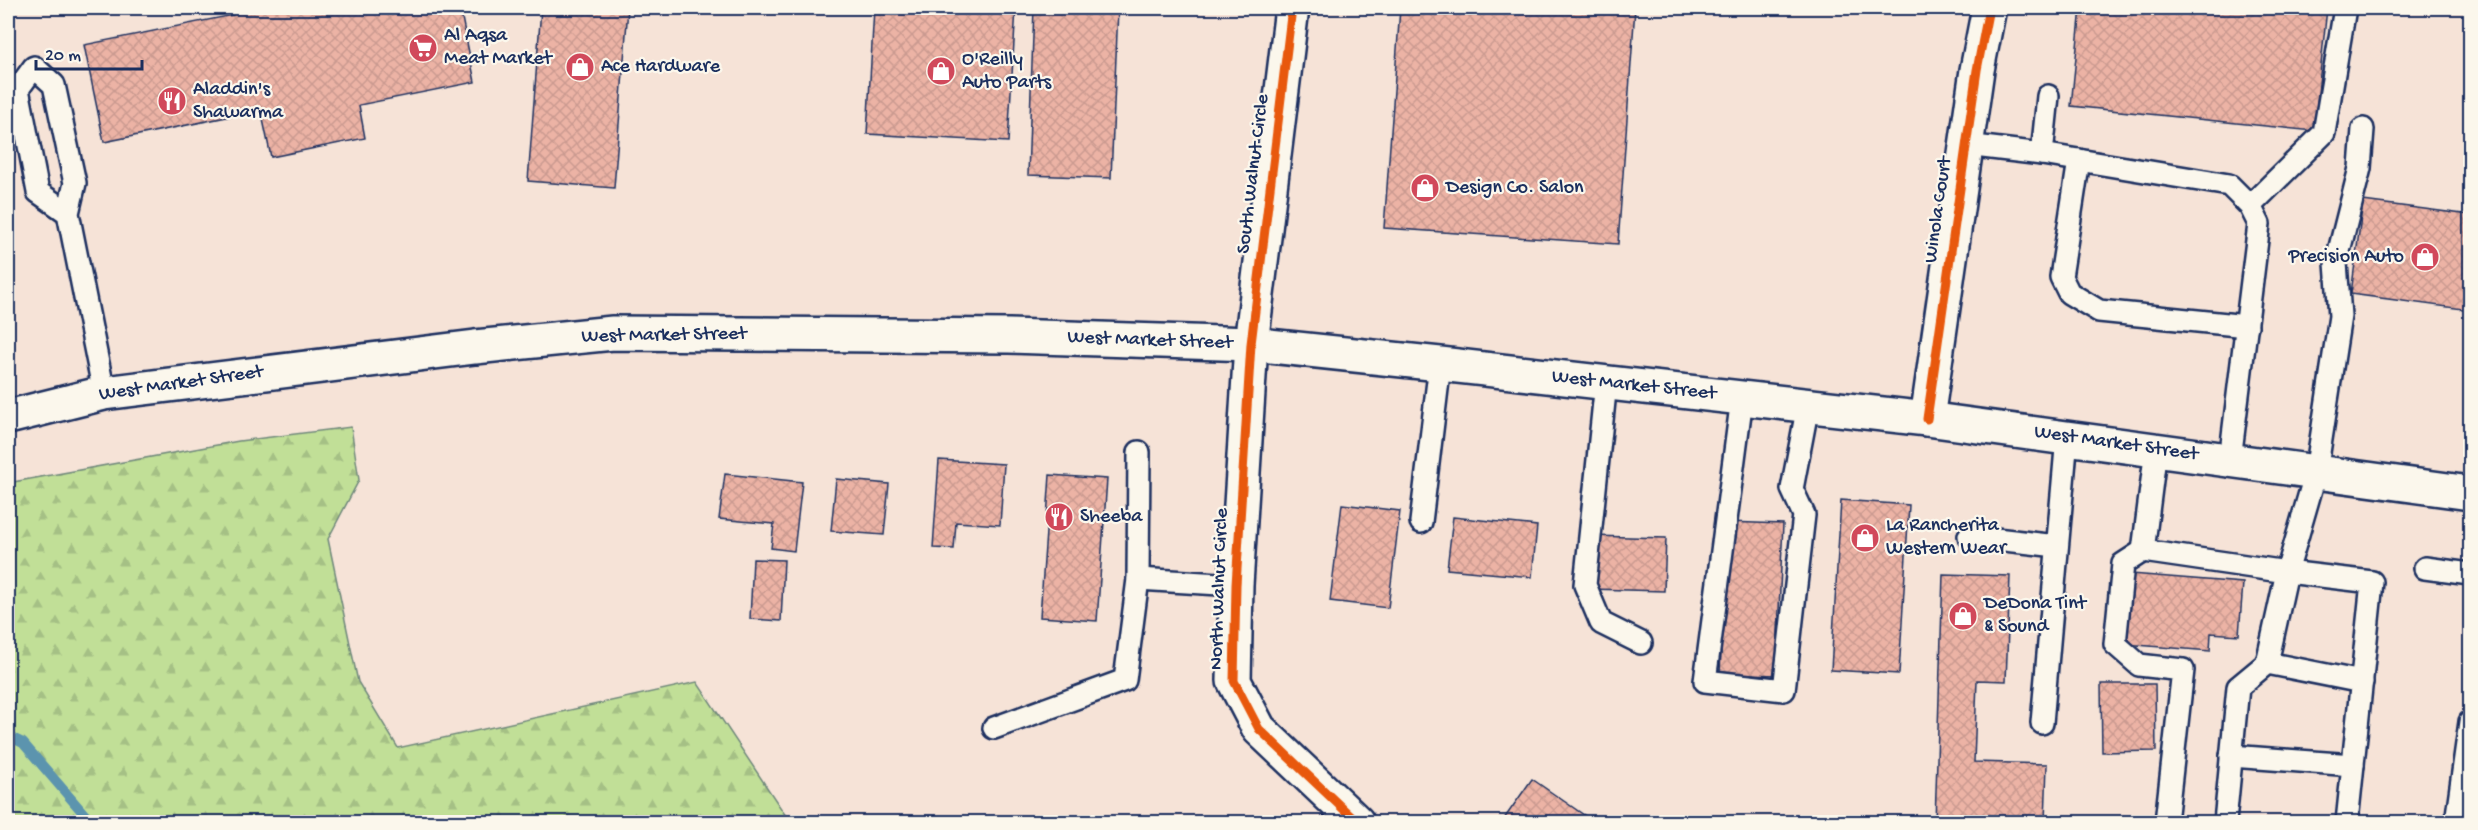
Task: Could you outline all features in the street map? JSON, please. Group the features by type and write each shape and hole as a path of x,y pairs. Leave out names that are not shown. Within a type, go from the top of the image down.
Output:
{"main road":[{"name":"South Walnut Circle","path":"1251,344 1292,8"},
{"name":"Winola Court","path":"1927,418 1966,145 1989,8"},
{"name":"West Market Street","path":"8,417 104,393 613,333 1009,336 1251,344 1440,364 1927,418 2470,493"},
{"name":"North Walnut Circle","path":"1251,344 1236,585 1234,681 1259,729 1357,822"}],"lane":[{"path":"2250,206 2324,133 2344,8"},
{"path":"68,213 38,192 18,89 34,67 54,85 75,183 68,213 104,393"},
{"path":"2042,154 2048,96"},
{"path":"2225,822 2238,687 2267,663 2287,572 2316,472 2340,316 2336,263 2360,168 2363,129"},
{"path":"1966,145 2042,154 2229,185 2250,206 2259,224 2230,460"},
{"path":"2079,160 2061,277 2069,293 2099,311 2247,326"},
{"path":"1421,522 1440,364"},
{"path":"1606,382 1585,585 1601,623 1641,643"},
{"path":"1742,398 1705,681 1784,690 1804,515 1792,489 1808,405"},
{"path":"2042,723 2067,437"},
{"path":"2143,551 2156,449"},
{"path":"994,728 1125,680 1138,579 1139,452"},
{"path":"1969,536 2057,546"},
{"path":"2166,822 2183,670 2139,665 2115,644 2123,564 2143,551 2372,582 2347,822"},
{"path":"2425,568 2470,573"},
{"path":"1138,579 1236,585"},
{"path":"2267,663 2362,682"},
{"path":"2456,822 2470,722"},
{"path":"2232,756 2353,765"}],"green space":[{"path":"351,427 359,480 328,539 358,682 398,748 697,682 790,822 8,822 8,483 239,441"}],"building":[{"path":"232,8 460,8 475,82 359,105 365,138 271,157 261,110 104,142 84,45 233,15"},
{"path":"541,8 628,8 614,188 528,181"},
{"name":"O'Reilly Auto Parts","path":"874,8 1016,8 1008,142 867,134"},
{"path":"1034,8 1118,8 1111,178 1028,175"},
{"path":"1400,8 1635,8 1618,244 1384,228"},
{"path":"2081,8 2327,8 2314,131 2071,106"},
{"path":"2363,201 2470,215 2470,310 2351,294"},
{"path":"939,460 1004,464 1000,525 956,522 954,549 933,548"},
{"path":"725,474 802,482 794,551 771,548 774,524 719,519"},
{"path":"1050,475 1107,479 1097,621 1040,617"},
{"path":"836,479 889,484 884,535 831,531"},
{"path":"1841,500 1909,505 1899,674 1831,670"},
{"path":"1342,504 1400,511 1388,608 1330,601"},
{"path":"1453,517 1537,526 1532,577 1447,569"},
{"path":"1727,522 1783,524 1776,675 1720,673"},
{"path":"1592,536 1666,538 1664,591 1590,589"},
{"path":"753,559 784,560 781,621 750,619"},
{"path":"1943,574 2010,576 2006,681 1977,680 1974,762 2047,764 2045,822 1935,822"},
{"path":"2131,574 2243,583 2239,635 2211,633 2210,651 2125,644"},
{"path":"2101,684 2155,684 2156,751 2102,752"},
{"path":"1532,779 1594,822 1510,822 1504,819"}],"waterway":[{"path":"8,736 23,743 91,822"}],"cycle path":[{"path":"1292,8 1251,344 1236,585 1234,681 1259,729 1357,822"},
{"path":"1927,419 1977,70 1989,8"}],"place":[{"name":"Al Aqsa Meat Market","path":"423,48"},
{"name":"Ace Hardware","path":"580,67"},
{"name":"O'Reilly Auto Parts","path":"941,71"},
{"name":"Aladdin's Shawarma","path":"172,101"},
{"name":"Design Co. Salon","path":"1425,188"},
{"name":"Precision Auto","path":"2425,257"},
{"name":"Sheeba","path":"1059,517"},
{"name":"La Rancherita Western Wear","path":"1865,538"},
{"name":"DeDona Tint & Sound","path":"1963,616"}]}
